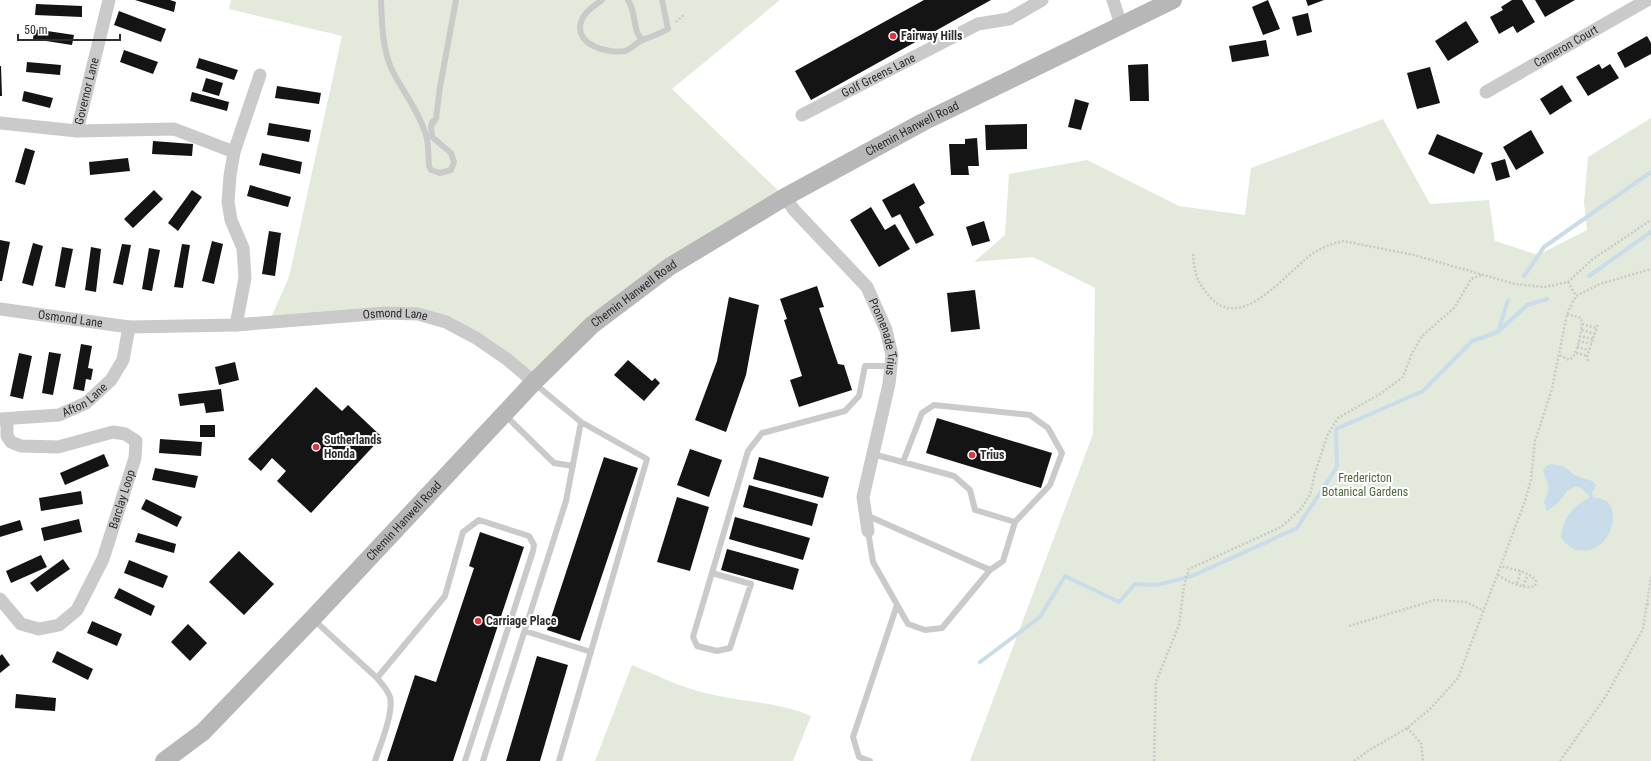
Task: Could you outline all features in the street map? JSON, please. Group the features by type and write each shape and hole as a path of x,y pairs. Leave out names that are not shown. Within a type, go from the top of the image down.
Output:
{"main road":[{"name":"Chemin Hanwell Road","path":"164,761 203,732 313,618 534,382 592,325 669,267 785,198 923,122 1173,0"},
{"name":"Chemin Hanwell Road","path":"184,761 203,732"}],"street":[{"name":"Governor Lane","path":"0,123 77,131 109,0"},
{"name":"Golf Greens Lane","path":"802,116 978,24 1008,19 1042,0"},
{"path":"1113,0 1120,25"},
{"name":"Cameron Court","path":"1486,92 1647,0"},
{"path":"236,325 245,278 243,248 231,220 228,202 234,152 260,75"},
{"path":"77,131 174,129 234,152"},
{"name":"Promenade Trius","path":"785,198 794,210 867,287 886,330 892,355 889,384 863,496 868,531"},
{"name":"Osmond Lane","path":"0,310 129,327 236,325 385,313 418,314 446,322 476,338 508,360 534,382"},
{"name":"Afton Lane","path":"3,419 59,415 86,404 111,380 123,360 129,327"},
{"name":"Barclay Loop","path":"0,599 21,624 39,629 59,625 77,610 103,559 135,458 136,447 136,441 125,434 113,432 58,447 21,446 11,442 6,436 3,419"}],"lane":[{"path":"381,0 383,30 388,58 392,70 427,137 429,166 434,173 446,172 454,166 453,156 451,153 432,137 431,126 436,119 440,86 456,0"},
{"path":"602,0 588,11 581,22 581,34 585,40 599,48 621,51 631,49 643,40 659,35 668,29 662,0"},
{"path":"628,0 635,14 636,32 643,40"},
{"path":"422,125 434,122"},
{"path":"712,573 751,584 730,648 717,651 697,646 693,637 748,451 762,433 845,411 858,396 865,366 890,366"},
{"path":"534,382 581,422 647,459 559,761"},
{"path":"868,531 873,562 908,624 924,630 942,628 990,570 1002,561 1015,522 1050,485 1062,453 1048,428 1030,415 934,405 922,414 903,462"},
{"path":"504,414 554,463 573,466"},
{"path":"483,761 566,501 581,422"},
{"path":"873,454 954,476 970,490 975,510 1015,522"},
{"path":"866,515 990,570"},
{"path":"377,678 445,596 463,532 467,527 479,520 529,536 534,545 533,551 466,761"},
{"path":"870,761 859,757 853,737 897,605"},
{"path":"313,618 377,678 385,687 390,697 390,710 375,761"},
{"path":"525,631 591,652"}],"path":[{"path":"1193,254 1195,275 1216,303 1225,308 1246,307 1265,295 1319,250 1333,243 1343,241 1414,255 1515,284 1545,287 1568,282 1593,259 1651,220"},
{"path":"1354,761 1371,749 1407,728 1430,709 1458,678 1524,504 1531,480 1535,441 1552,389 1567,314 1576,296 1600,284 1651,269"},
{"path":"1154,761 1156,682 1179,625 1184,586 1189,569 1281,527 1300,510 1310,495 1315,473 1327,436 1338,418 1380,394 1403,377 1412,354 1422,336 1456,307 1471,279 1481,275"},
{"path":"1568,282 1576,296"},
{"path":"1560,355 1569,360 1576,353 1579,336 1582,330 1582,318 1567,314"},
{"path":"1582,324 1596,328"},
{"path":"1588,361 1587,356 1598,324"},
{"path":"1582,330 1594,334"},
{"path":"1579,336 1593,339"},
{"path":"1578,341 1592,344"},
{"path":"1577,347 1589,350"},
{"path":"1576,353 1587,356"},
{"path":"1498,575 1523,586 1535,586 1536,581 1528,575 1501,566"},
{"path":"1517,584 1521,572"},
{"path":"1523,586 1528,575"},
{"path":"1560,761 1606,696 1643,629 1651,577"},
{"path":"1349,626 1435,600 1466,602 1484,611"},
{"path":"1647,604 1651,605"},
{"path":"1407,728 1421,743 1422,761"}],"green space":[{"path":"231,0 780,0 672,89 785,197 669,267 534,382 508,360 418,314 269,322 289,277 342,36 229,9"},
{"name":"Fredericton Botanical Gardens","path":"1651,118 1651,761 970,761 1093,434 1095,288 1033,257 974,262 1005,235 1009,174 1087,160 1179,206 1245,215 1251,168 1383,119 1430,204 1489,200 1495,241 1538,255 1587,230 1584,202 1588,157"},
{"path":"632,665 690,689 712,695 784,707 811,716 793,761 595,761"}],"water":[{"path":"1552,464 1565,467 1574,475 1592,481 1596,485 1592,493 1587,494 1583,489 1576,486 1567,491 1559,502 1547,511 1544,502 1549,488 1543,471 1546,466"},
{"path":"1591,497 1604,500 1611,506 1613,522 1610,531 1599,546 1591,549 1575,550 1561,538 1564,524 1566,518 1574,508"}],"building":[{"path":"135,0 170,0 176,2 174,12"},
{"name":"Fairway Hills","path":"924,0 991,0 811,100 795,71"},
{"path":"1268,0 1280,29 1263,35 1252,7"},
{"path":"1306,0 1324,0 1308,6"},
{"path":"1512,0 1522,0 1535,22 1517,33 1513,26 1499,34 1490,17 1503,10 1501,7"},
{"path":"1535,0 1575,0 1545,17"},
{"path":"36,4 82,6 82,17 35,15"},
{"path":"119,11 166,29 161,42 114,25"},
{"path":"1308,13 1312,32 1297,36 1292,17"},
{"path":"1466,21 1479,42 1448,61 1435,41"},
{"path":"34,29 74,35 72,45 33,39"},
{"path":"1647,36 1651,43 1651,54 1625,68 1617,53"},
{"path":"1266,40 1269,56 1232,62 1229,46"},
{"path":"124,50 158,62 153,74 120,62"},
{"path":"199,58 238,70 234,80 196,68"},
{"path":"27,62 61,65 60,75 26,72"},
{"path":"1148,64 1149,101 1130,101 1128,65"},
{"path":"1599,64 1602,69 1610,64 1619,78 1588,96 1576,77"},
{"path":"1,66 2,96 0,96"},
{"path":"1430,67 1440,103 1417,109 1407,73"},
{"path":"206,78 223,83 219,96 202,91"},
{"path":"1562,85 1572,101 1550,115 1540,99"},
{"path":"277,86 321,93 319,104 275,98"},
{"path":"24,91 53,98 50,108 22,101"},
{"path":"192,92 229,102 227,111 190,101"},
{"path":"1075,99 1089,103 1081,130 1068,127"},
{"path":"269,123 311,130 309,142 267,135"},
{"path":"1027,124 1027,149 986,150 985,125"},
{"path":"1531,130 1544,153 1516,170 1503,147"},
{"path":"1437,134 1483,153 1474,174 1428,154"},
{"path":"977,138 979,166 968,166 969,175 951,175 949,144 965,144 965,139"},
{"path":"153,141 193,144 192,156 152,154"},
{"path":"25,148 35,151 25,185 15,182"},
{"path":"262,153 302,162 300,174 259,165"},
{"path":"128,158 130,171 90,175 89,162"},
{"path":"1505,159 1510,177 1496,181 1491,163"},
{"path":"914,183 925,203 919,207 934,235 916,244 900,214 892,218 882,200"},
{"path":"250,185 291,197 288,207 247,196"},
{"path":"154,190 163,199 133,228 124,219"},
{"path":"192,190 202,197 178,231 168,223"},
{"path":"871,207 885,230 895,224 910,249 879,267 850,220"},
{"path":"984,221 990,241 972,246 966,227"},
{"path":"269,231 281,233 275,276 262,274"},
{"path":"0,240 10,242 2,281 0,281"},
{"path":"212,241 223,244 214,284 202,281"},
{"path":"33,243 43,246 33,286 22,283"},
{"path":"122,244 131,245 123,285 113,283"},
{"path":"182,244 190,245 183,288 174,287"},
{"path":"62,247 73,249 65,288 55,286"},
{"path":"91,247 101,249 96,292 85,290"},
{"path":"149,248 160,250 152,291 142,289"},
{"path":"817,286 824,307 819,308 838,364 844,365 852,390 799,407 790,380 802,376 784,320 787,319 780,299"},
{"path":"975,290 980,329 951,332 947,293"},
{"path":"729,297 759,305 746,375 726,432 695,420 717,361"},
{"path":"81,344 92,346 88,368 93,369 91,380 86,379 84,391 73,389"},
{"path":"49,352 61,354 53,395 42,393"},
{"path":"19,353 32,356 23,399 10,396"},
{"path":"628,360 652,381 655,378 660,383 644,401 614,375"},
{"path":"235,362 239,380 219,385 215,367"},
{"name":"Sutherlands Honda","path":"316,387 342,411 348,405 382,437 311,513 277,481 286,471 272,458 261,471 248,459"},
{"path":"221,389 224,411 206,413 204,403 180,406 178,394"},
{"path":"937,418 1052,453 1041,488 926,453"},
{"path":"200,425 215,425 215,437 200,437"},
{"path":"160,439 202,442 201,456 159,453"},
{"path":"690,449 722,460 709,497 677,485"},
{"path":"104,454 109,466 65,485 60,473"},
{"path":"604,457 638,468 580,641 547,630"},
{"path":"759,457 829,477 823,498 753,479"},
{"path":"155,468 198,476 195,488 152,480"},
{"path":"749,485 818,504 812,526 743,507"},
{"path":"81,491 83,504 41,511 39,498"},
{"path":"677,497 709,507 690,571 657,562"},
{"path":"146,499 182,517 177,527 141,509"},
{"path":"735,517 810,538 803,560 729,539"},
{"path":"79,519 82,532 44,541 41,528"},
{"path":"20,520 23,530 0,537 0,526"},
{"name":"Carriage Place","path":"480,532 524,547 453,761 387,761 415,675 436,682 474,568 469,566"},
{"path":"138,533 176,544 174,553 135,542"},
{"path":"727,549 799,569 793,590 721,570"},
{"path":"239,551 274,584 244,615 209,582"},
{"path":"41,555 47,567 11,583 6,571"},
{"path":"63,559 70,569 37,592 30,583"},
{"path":"129,560 168,576 163,588 124,573"},
{"path":"119,588 155,606 151,616 114,598"},
{"path":"92,621 122,634 117,646 87,633"},
{"path":"188,624 207,643 190,661 171,642"},
{"path":"57,651 93,669 88,680 52,662"},
{"path":"2,654 10,665 0,673 0,656"},
{"path":"537,656 568,665 540,761 506,761"},
{"path":"16,694 56,698 55,711 15,708"}],"waterway":[{"path":"1524,276 1544,247 1651,172"},
{"path":"1589,276 1651,232"},
{"path":"1498,332 1527,305 1547,299"},
{"path":"980,662 1040,617 1065,576 1119,602 1135,584 1157,585 1192,576 1297,528 1337,467 1336,429 1423,391 1472,341 1498,332 1508,300"},
{"path":"1590,493 1591,497"}],"place":[{"name":"Fairway Hills","path":"893,36"},
{"name":"Sutherlands Honda","path":"316,447"},
{"name":"Trius","path":"972,455"},
{"name":"Carriage Place","path":"478,621"}]}
